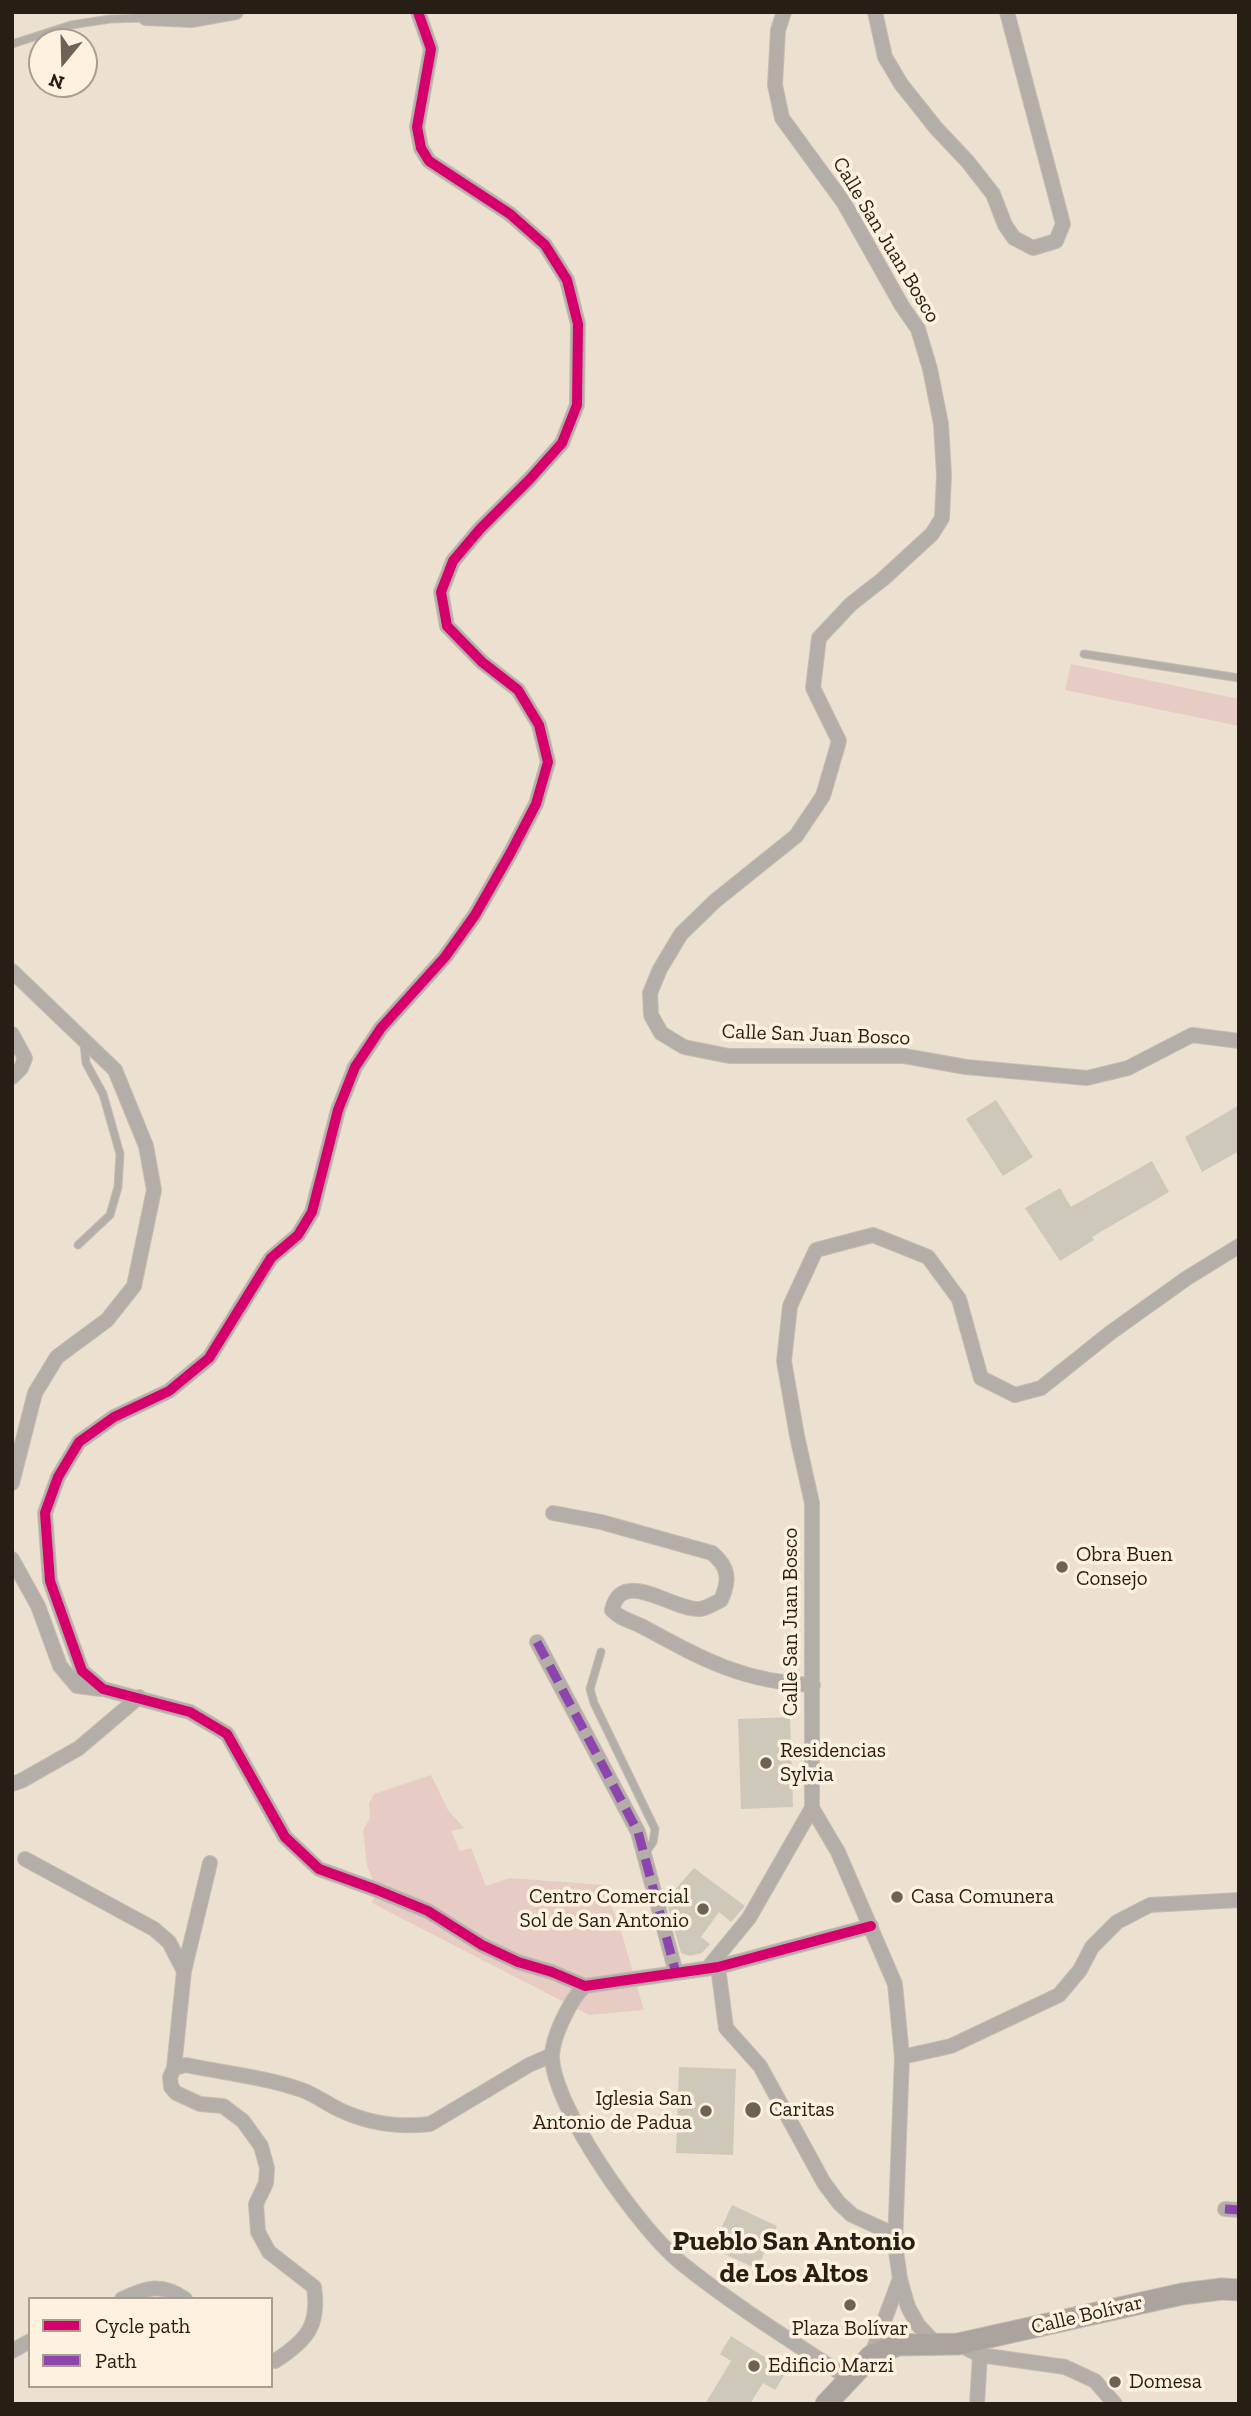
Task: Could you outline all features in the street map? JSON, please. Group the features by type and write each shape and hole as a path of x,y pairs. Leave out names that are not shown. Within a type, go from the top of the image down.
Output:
{"street":[{"path":"143,15 191,20 236,12"},
{"path":"103,1689 82,1671 50,1581 45,1513 58,1477 79,1443 114,1417 169,1391 209,1358 271,1258 299,1235 312,1212 338,1110 355,1067 381,1028 445,957 475,915 536,804 548,762 539,724 518,690 482,662 447,626 441,592 453,561 562,443 577,405 578,324 567,280 545,246 510,214 429,161 421,148 417,127 431,49 418,12"},
{"name":"Calle San Juan Bosco","path":"785,12 778,30 775,85 782,118 844,203 902,306 918,328 930,369 941,424 944,475 942,517 932,534 851,604 819,638 813,688 839,741 823,796 796,836 715,901 681,934 660,969 650,993 650,1016 661,1033 684,1047 729,1056 904,1056 966,1067 1087,1078 1128,1068 1192,1035 1239,1041"},
{"path":"875,12 885,57 901,84 993,194 1005,225 1014,238 1033,248 1056,241 1063,224 1007,12"},
{"path":"12,971 116,1070 146,1146 154,1190 134,1286 107,1320 57,1357 35,1393 12,1483"},
{"path":"12,1034 25,1058 21,1068 12,1077"},
{"name":"Calle San Juan Bosco","path":"812,1808 812,1503 797,1436 785,1360 790,1306 816,1250 873,1235 928,1257 959,1299 981,1378 1015,1395 1041,1388 1121,1325 1187,1278 1239,1246"},
{"path":"553,1513 601,1522 712,1553 722,1562 728,1573 728,1586 721,1600 698,1609 631,1589 620,1593 612,1610 619,1618 639,1625 706,1662 782,1684 813,1685"},
{"path":"12,1559 38,1606 60,1666 77,1686 139,1697 190,1712 227,1734 285,1837 319,1869 428,1911 482,1945 518,1962 585,1986 713,1968 871,1926"},
{"path":"537,1642 638,1832 676,1973"},
{"path":"12,1784 79,1748 139,1697"},
{"path":"895,2244 887,2231 852,2215 824,2183 760,2066 726,2028 713,1968 749,1918 812,1808 838,1852 895,1983 902,2057 895,2244 900,2279 908,2307 918,2325 937,2345"},
{"path":"25,1859 154,1929 169,1942 184,1971"},
{"path":"210,1863 184,1971 174,2068 170,2077 171,2087 176,2093 200,2105 223,2106 243,2121 261,2146 267,2168 266,2183 256,2204 258,2232 270,2252 314,2287 317,2307 312,2326 298,2346 273,2360"},
{"path":"902,2057 951,2046 1059,1995 1080,1970 1093,1947 1117,1922 1150,1905 1239,1900"},
{"path":"585,1986 574,1995 564,2016 552,2055 558,2085 566,2106 611,2181 649,2231 678,2260 746,2310 850,2379"},
{"path":"174,2068 186,2065 278,2083 320,2098 367,2121 411,2126 430,2124 529,2065 552,2055"},
{"path":"826,2404 872,2356 900,2279"},
{"path":"127,2297 150,2287 182,2297"},
{"name":"Calle Bolívar","path":"872,2356 898,2345 958,2344 1182,2294 1222,2289 1239,2290"},
{"path":"12,2351 28,2341"},
{"path":"958,2344 980,2355 1065,2367 1094,2381 1115,2404"},
{"path":"977,2404 980,2355"}],"lane":[{"path":"12,44 71,25 143,15"},
{"path":"1084,654 1239,678"},
{"path":"78,1245 110,1215 118,1188 120,1154 103,1094 86,1063 83,1036"},
{"path":"601,1652 590,1689 594,1703 655,1829 653,1842 644,1855"}],"shaded area":[{"path":"1071,664 1239,699 1239,726 1065,690"},
{"path":"431,1775 448,1810 464,1828 451,1831 460,1851 471,1848 486,1886 510,1878 603,1885 621,1931 644,2010 589,2015 372,1903 377,1890 367,1866 363,1830 370,1818 369,1803 374,1794"}],"building":[{"path":"996,1100 1033,1157 1003,1176 966,1119"},
{"path":"1239,1105 1239,1151 1202,1172 1185,1137"},
{"path":"1152,1161 1169,1192 1092,1237 1094,1240 1060,1261 1025,1208 1060,1188 1071,1207"},
{"name":"Residencias Sylvia","path":"790,1717 793,1807 741,1809 738,1719"},
{"name":"Centro Comercial Sol de San Antonio","path":"694,1868 745,1906 731,1922 719,1912 701,1937 710,1944 702,1953 690,1956 681,1953 666,1900"},
{"name":"Iglesia San Antonio de Padua","path":"679,2067 736,2069 733,2155 676,2153"},
{"path":"732,2205 777,2226 757,2269 712,2248"},
{"name":"Edificio Marzi","path":"731,2336 787,2371 775,2390 763,2383 750,2404 705,2404 731,2361 720,2354"}],"marked path":[{"path":"537,1642 638,1832 676,1973"},
{"path":"1225,2209 1239,2210"}],"cycle path":[{"path":"418,12 431,49 417,127 421,148 429,161 510,214 545,245 567,280 578,324 577,405 562,443 453,561 441,592 447,626 482,662 518,690 539,725 548,762 536,804 475,915 445,957 381,1028 355,1067 338,1110 312,1212 298,1235 271,1258 209,1358 169,1391 114,1417 79,1442 58,1477 45,1513 50,1581 82,1671 103,1689 190,1712 227,1734 285,1837 319,1869 428,1911 482,1945 518,1962 585,1986 718,1967 871,1926"}],"place":[{"name":"Obra Buen Consejo","path":"1062,1567"},
{"name":"Residencias Sylvia","path":"766,1763"},
{"name":"Casa Comunera","path":"897,1897"},
{"name":"Centro Comercial Sol de San Antonio","path":"703,1909"},
{"name":"Caritas","path":"753,2110"},
{"name":"Iglesia San Antonio de Padua","path":"706,2111"},
{"name":"Plaza Bolívar","path":"850,2305"},
{"name":"Edificio Marzi","path":"754,2366"},
{"name":"Domesa","path":"1115,2382"}],"district":[{"name":"Pueblo San Antonio de Los Altos","path":"794,2258"}]}
